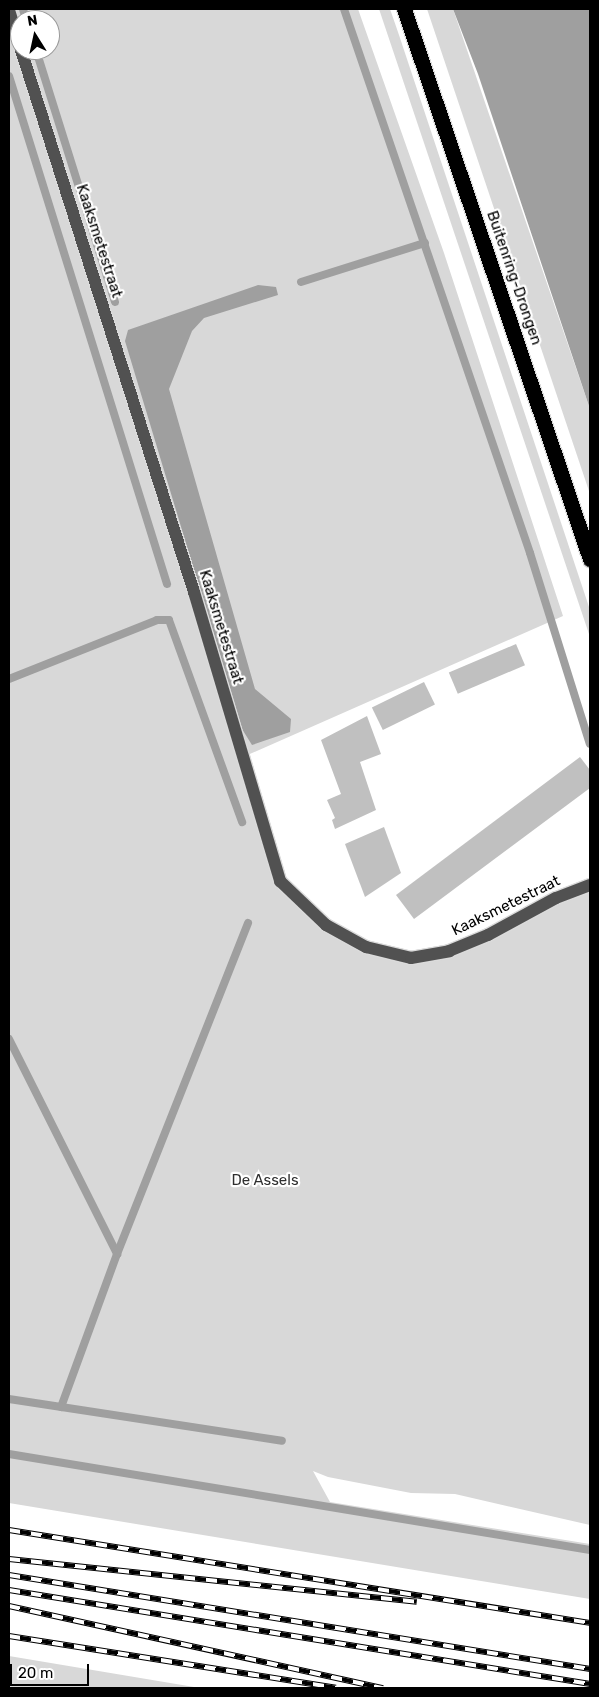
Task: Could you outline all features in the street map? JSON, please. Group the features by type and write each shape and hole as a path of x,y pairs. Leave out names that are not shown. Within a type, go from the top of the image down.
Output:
{"highway":[{"name":"Buitenring-Drongen","path":"404,9 590,559"}],"street":[{"name":"Kaaksmetestraat","path":"24,60 194,592 280,881 326,925 366,947 411,958 449,951 590,885"}],"green space":[{"name":"De Assels","path":"9,9 358,9 444,253 563,616 243,757 280,881 326,925 411,958 449,951 590,885 590,1525 455,1494 411,1493 328,1477 313,1471 330,1502 590,1544 590,1599 9,1503"},
{"path":"379,9 390,9 399,35 590,610 590,637"},
{"path":"427,9 453,9 590,409 590,494"},
{"path":"9,1656 200,1688 9,1688"}],"shaded area":[{"path":"453,9 590,9 590,409 478,74"},
{"path":"258,285 276,287 278,295 204,318 192,331 169,389 255,689 291,719 290,732 252,745 242,729 125,341 128,330"}],"building":[{"path":"516,644 525,665 458,694 449,673"},
{"path":"424,682 435,704 383,730 372,707"},
{"path":"367,716 381,754 360,762 376,810 335,829 332,820 335,818 327,800 341,794 321,740"},
{"path":"580,757 590,770 590,788 414,919 396,895"},
{"path":"384,827 401,873 365,897 345,844"}],"waterway":[{"path":"344,9 530,553 590,744"},
{"path":"39,60 115,302"},
{"path":"9,76 167,584"},
{"path":"301,282 425,243"},
{"path":"9,679 157,620 169,620 242,822"},
{"path":"117,1254 248,923"},
{"path":"9,1039 117,1254 61,1407"},
{"path":"9,1399 282,1441"},
{"path":"9,1454 590,1550"}],"railway":[{"path":"9,1530 590,1623"},
{"path":"9,1559 417,1602"},
{"path":"9,1575 590,1669"},
{"path":"9,1590 590,1684"},
{"path":"9,1606 383,1688"},
{"path":"9,1636 336,1688"}]}
